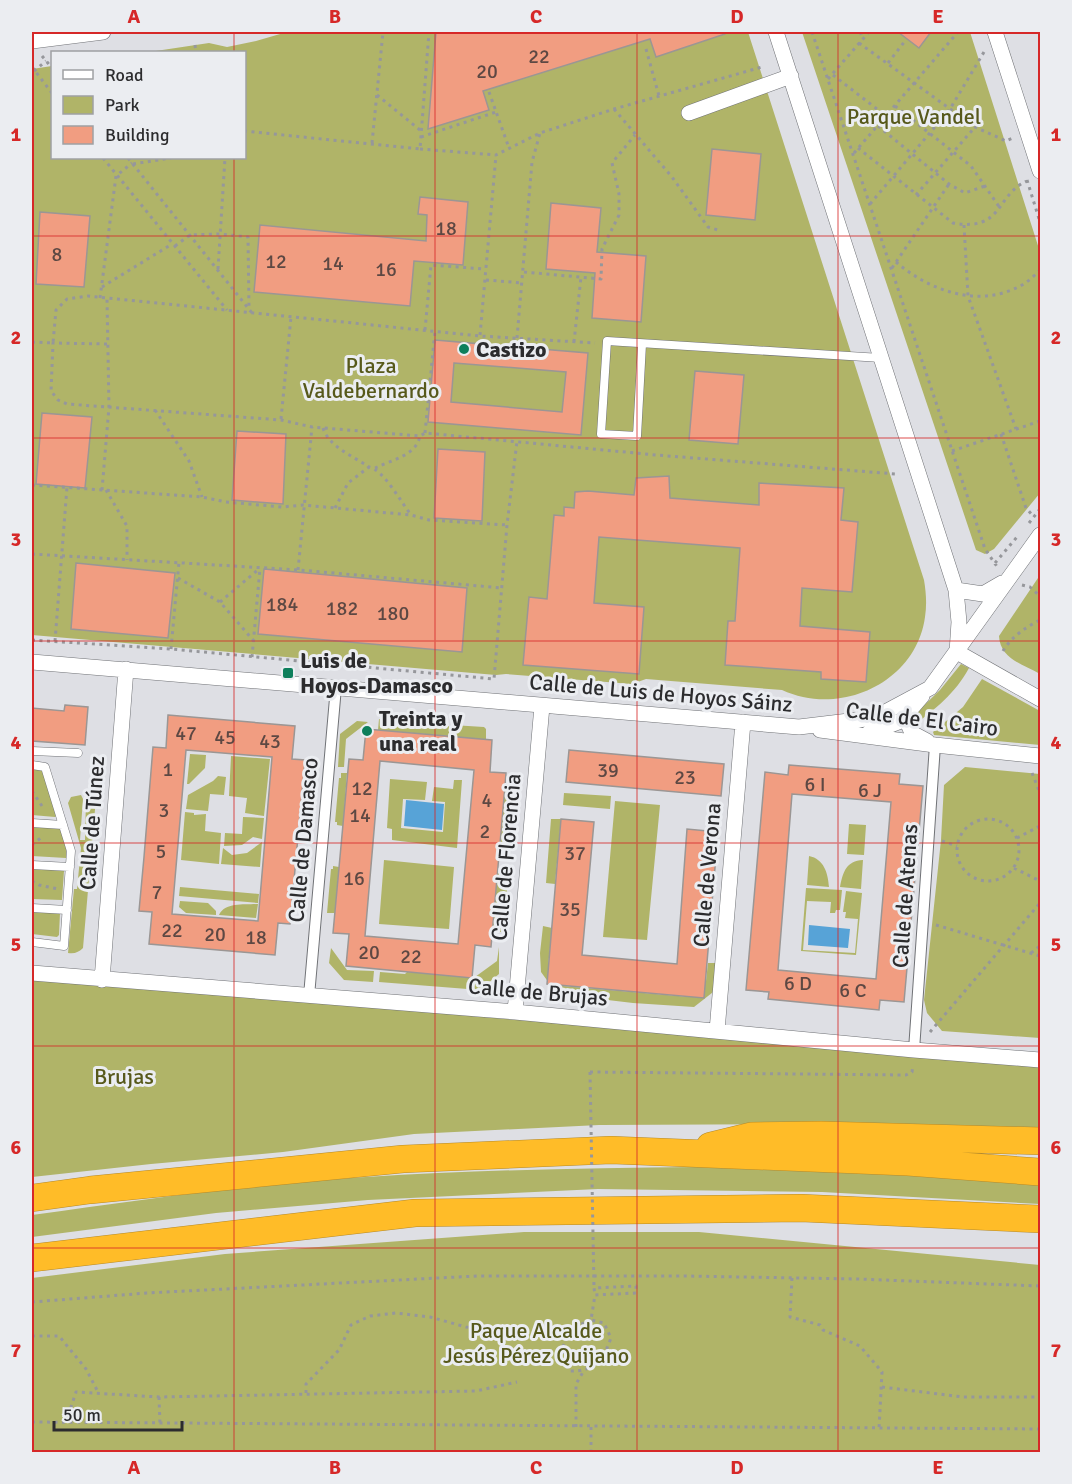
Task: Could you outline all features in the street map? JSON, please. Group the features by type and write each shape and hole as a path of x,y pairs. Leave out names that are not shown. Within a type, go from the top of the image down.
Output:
{"highway":[{"path":"681,1153 751,1136 1041,1142"},
{"path":"32,1198 90,1190 403,1159 611,1150 908,1162 1041,1172"},
{"path":"32,1258 415,1213 801,1208 1041,1219"},
{"path":"906,1212 1041,1235"}],"street":[{"path":"32,41 53,35 103,32"},
{"path":"776,32 956,590 959,622 957,652 1041,699"},
{"path":"995,32 1038,154 1041,171"},
{"path":"689,112 790,76"},
{"name":"Calle de Luis de Hoyos Sáinz","path":"32,662 799,727 874,718 930,688 1041,535"},
{"path":"956,590 983,594 1007,580"},
{"name":"Calle de Túnez","path":"102,980 126,669"},
{"name":"Calle de Damasco","path":"309,996 336,687"},
{"path":"863,735 877,732 906,719 910,710 930,688"},
{"name":"Calle de Florencia","path":"515,1012 542,706"},
{"path":"906,719 912,733 935,745"},
{"name":"Calle de Verona","path":"717,1031 743,722"},
{"name":"Calle de El Cairo","path":"799,727 1041,756"},
{"name":"Calle de Atenas","path":"914,1050 935,745"},
{"name":"Calle de Brujas","path":"32,973 515,1012 1041,1060"}],"lane":[{"path":"642,344 637,436 601,434 607,341 881,358"},
{"path":"32,751 78,753"},
{"path":"32,765 45,767 71,851 64,946 32,942"},
{"path":"32,823 63,825"},
{"path":"32,865 70,867"},
{"path":"32,908 67,910"}],"path":[{"path":"372,143 383,32"},
{"path":"420,149 429,32"},
{"path":"812,32 985,549 1007,580 1030,587 1041,596"},
{"path":"860,32 863,39"},
{"path":"828,79 869,32"},
{"path":"854,153 958,32"},
{"path":"888,63 905,41"},
{"path":"860,43 975,127 1006,141 1013,138"},
{"path":"195,45 196,51"},
{"path":"646,49 659,96"},
{"path":"870,204 950,109 985,51"},
{"path":"42,56 51,68"},
{"path":"46,61 33,69 51,92"},
{"path":"246,131 420,149 496,154 540,132 762,67"},
{"path":"833,75 886,116"},
{"path":"489,92 509,148"},
{"path":"377,95 421,130"},
{"path":"895,106 971,166 1000,208"},
{"path":"614,109 672,177 708,227 718,230"},
{"path":"421,138 496,112"},
{"path":"878,126 949,184 965,193 985,186"},
{"path":"916,195 975,127"},
{"path":"517,338 532,162 540,132"},
{"path":"524,272 601,279 602,249 619,215 619,194 612,164 635,135"},
{"path":"858,148 952,223 964,225 982,223 996,214 1020,185 1027,181"},
{"path":"480,336 496,154"},
{"path":"104,159 227,310"},
{"path":"129,159 252,313"},
{"path":"100,298 116,176 133,164 165,159"},
{"path":"218,269 225,159"},
{"path":"892,268 949,184"},
{"path":"964,225 968,296 1016,429"},
{"path":"102,287 190,235 220,234 248,237 249,309"},
{"path":"896,262 912,275 930,285 983,298 1022,285 1041,270"},
{"path":"425,330 431,265 485,269"},
{"path":"574,342 581,277"},
{"path":"485,280 523,283"},
{"path":"595,343 480,336 88,296 67,299 56,310 51,352 51,390 58,400 67,404 281,420 323,428 420,436 425,433 896,474"},
{"path":"107,299 109,407 104,490 126,526 127,560"},
{"path":"281,420 291,317"},
{"path":"425,433 435,331"},
{"path":"32,342 107,344"},
{"path":"981,353 987,351"},
{"path":"155,410 189,461 202,497"},
{"path":"952,451 1041,421"},
{"path":"298,570 312,427"},
{"path":"323,428 325,435 333,444 369,467 375,468 402,458 420,441 420,436"},
{"path":"1001,434 1026,508 1034,518"},
{"path":"32,640 171,649 494,679 507,525 517,441"},
{"path":"335,508 348,483 369,467"},
{"path":"375,468 393,488 399,500 411,514"},
{"path":"32,501 33,485 202,497 226,502 282,507 303,505 411,514 429,520 507,525"},
{"path":"55,641 67,487"},
{"path":"32,554 298,570 502,588"},
{"path":"171,649 179,562"},
{"path":"219,602 260,568"},
{"path":"252,657 260,568"},
{"path":"178,578 219,602 254,640"},
{"path":"1003,651 1017,635 1041,620"},
{"path":"1032,773 1041,793"},
{"path":"994,819 1012,829 1020,848 1014,868 1007,876 987,882 977,880 961,866 957,856 957,846 960,836 974,822 994,819"},
{"path":"1017,838 1041,826"},
{"path":"940,840 957,846"},
{"path":"1014,868 1041,882"},
{"path":"32,881 51,888 68,890"},
{"path":"591,1320 595,1295 591,1072 906,1075 912,1072 914,1050 1041,903"},
{"path":"923,922 1041,956"},
{"path":"1031,953 1041,946"},
{"path":"32,1302 147,1293 477,1276 685,1276 1041,1286"},
{"path":"792,1278 790,1317 820,1325 823,1330 860,1346 882,1372 879,1428"},
{"path":"594,1288 636,1286 636,1293 595,1295"},
{"path":"306,1393 306,1384 339,1350 351,1325 370,1316 396,1313 430,1317 466,1327 512,1334"},
{"path":"576,1427 576,1384 583,1372 597,1363 607,1351 611,1338 604,1323 591,1320 580,1324 568,1334 562,1349 569,1371 583,1372"},
{"path":"32,1336 59,1336 86,1369 98,1392"},
{"path":"66,1422 76,1392 159,1396 476,1391 517,1382"},
{"path":"882,1387 963,1397 1041,1397"},
{"path":"159,1396 160,1424"},
{"path":"32,1422 1041,1429"},
{"path":"591,1427 591,1452"}],"green space":[{"name":"Plaza Valdebernardo","path":"287,32 748,32 924,580 925,617 919,640 907,660 891,676 872,688 850,696 828,699 804,697 782,690 646,679 632,684 496,675 32,635 32,69 51,66 51,159 246,159 246,51 156,51 209,43 227,47"},
{"name":"Parque Vandel","path":"802,32 970,32 1040,252 1040,493 994,549 985,554 976,550"},
{"path":"1040,575 1040,674 1008,655 1000,644 999,636"},
{"path":"961,664 969,668 957,686 912,727 911,718 940,690"},
{"path":"982,679 1040,711 1040,745 934,735 933,732 963,707"},
{"path":"379,719 443,723 444,726 449,726 449,736 378,730"},
{"path":"357,721 368,722 346,739 344,767 338,767 340,734"},
{"path":"452,725 484,727 486,740 453,737"},
{"path":"190,754 206,755 205,768 187,784"},
{"path":"231,756 270,759 264,816 245,813 247,798 229,796"},
{"path":"965,767 1040,774 1040,1038 942,1031 927,1013 924,1000 941,840 944,785"},
{"path":"32,769 43,770 57,815 55,817 32,815"},
{"path":"341,773 347,773 343,826 335,822"},
{"path":"218,776 226,777 224,795 210,794 208,811 186,809 188,795"},
{"path":"390,779 427,782 425,800 403,799 401,828 443,832 445,802 432,801 434,787 453,789 454,780 462,780 457,848 392,840 392,829 387,828"},
{"path":"505,786 513,786 513,791 515,791 509,846 500,845"},
{"path":"564,793 611,796 610,809 563,805"},
{"path":"81,795 83,799 80,840 85,840 86,798 96,798 83,948 77,952 68,953 74,889 77,889 81,848 68,803 71,797"},
{"path":"615,801 660,805 647,940 603,937"},
{"path":"185,812 194,813 194,815 206,814 205,831 221,833 219,864 181,860"},
{"path":"243,817 264,818 262,839 253,837 242,845 224,846 225,833 242,834"},
{"path":"551,819 561,819 555,884 546,883"},
{"path":"849,824 866,825 864,855 847,854"},
{"path":"32,826 67,827 66,858 32,856"},
{"path":"262,842 260,867 221,864 223,848 232,855 247,853"},
{"path":"809,856 822,863 828,877 829,887 807,885"},
{"path":"384,860 454,867 449,929 379,924"},
{"path":"863,860 861,889 840,887 846,868"},
{"path":"333,866 339,867 335,913 327,913 331,869"},
{"path":"32,868 64,871 62,900 32,899"},
{"path":"497,873 506,873 508,876 504,929 501,929 501,932 492,931"},
{"path":"180,887 259,894 258,903 179,896"},
{"path":"806,888 842,890 840,910 836,910 835,913 830,913 831,902 807,901 803,950 855,953 858,919 845,918 846,912 843,912 846,891 862,893 856,955 801,951"},
{"path":"180,901 208,903 216,911 216,915 186,913 179,907"},
{"path":"258,904 256,918 219,915 231,906"},
{"path":"32,910 60,913 57,937 32,934"},
{"path":"543,926 552,928 548,967 563,986 690,997 706,981 708,963 719,963 717,989 694,1007 557,994 541,972 540,953"},
{"path":"499,947 499,974 480,990 379,982 380,972 475,977 497,961"},
{"path":"331,948 347,970 374,971 373,982 344,980 329,963"},
{"name":"Brujas","path":"32,978 1040,1065 1040,1129 839,1124 599,1125 414,1134 283,1152 32,1177"},
{"path":"697,1167 806,1168 1040,1184 1040,1204 822,1192 598,1189 368,1200 216,1213 32,1237 32,1215 240,1188 324,1180 449,1173"},
{"name":"Paque Alcalde Jesús Pérez Quijano","path":"524,1232 699,1232 1040,1265 1040,1452 32,1452 32,1278 225,1254"}],"water":[{"path":"406,800 444,804 442,830 404,826"},
{"path":"809,925 850,929 848,948 808,945"}],"building":[{"path":"436,32 725,32 725,34 656,57 650,39 483,91 489,110 428,129"},
{"path":"898,32 931,32 919,48"},
{"path":"712,149 761,154 755,220 706,215"},
{"path":"420,197 468,202 463,265 414,261 410,306 254,292 260,225 426,241 427,215 418,214"},
{"path":"551,203 601,208 597,252 646,256 641,322 592,318 595,273 546,269"},
{"path":"40,212 90,216 84,287 36,284"},
{"path":"435,340 588,353 581,435 428,422","holes":["454,363 566,372 562,412 451,402"]},
{"path":"695,371 744,375 738,444 689,440"},
{"path":"42,413 92,417 85,488 36,484"},
{"path":"237,431 286,434 283,504 232,500"},
{"path":"438,449 485,452 482,521 434,518"},
{"path":"669,476 670,498 759,505 759,483 844,488 841,520 858,522 852,592 802,588 800,626 870,632 866,682 821,679 821,672 725,665 728,621 735,621 740,548 599,537 594,603 644,607 639,674 523,665 529,597 547,599 554,515 564,516 564,507 574,508 575,492 634,495 636,478"},
{"path":"76,563 175,573 168,638 71,629"},
{"path":"264,569 467,588 462,652 258,634"},
{"path":"65,705 88,707 85,745 32,741 32,708 64,711"},
{"path":"168,715 295,726 292,759 305,760 290,924 278,923 275,955 149,944 152,912 139,911 153,747 166,748","holes":["186,750 272,757 258,921 172,914"]},
{"path":"366,729 492,740 490,772 506,773 505,786 491,947 475,945 472,978 346,966 349,934 333,933 349,759 363,760","holes":["380,761 474,770 458,944 365,936"]},
{"path":"569,750 724,764 721,796 566,782"},
{"path":"789,765 900,774 899,784 923,786 904,1002 880,1000 879,1010 768,999 769,992 746,990 765,772 788,775","holes":["792,794 891,802 876,979 778,970"]},
{"path":"561,819 594,822 582,955 677,964 687,829 718,832 704,998 547,984"}],"place":[{"name":"Castizo","path":"464,349"},
{"name":"Luis de Hoyos-Damasco","path":"288,673"},
{"name":"Treinta y una real","path":"367,731"}]}
